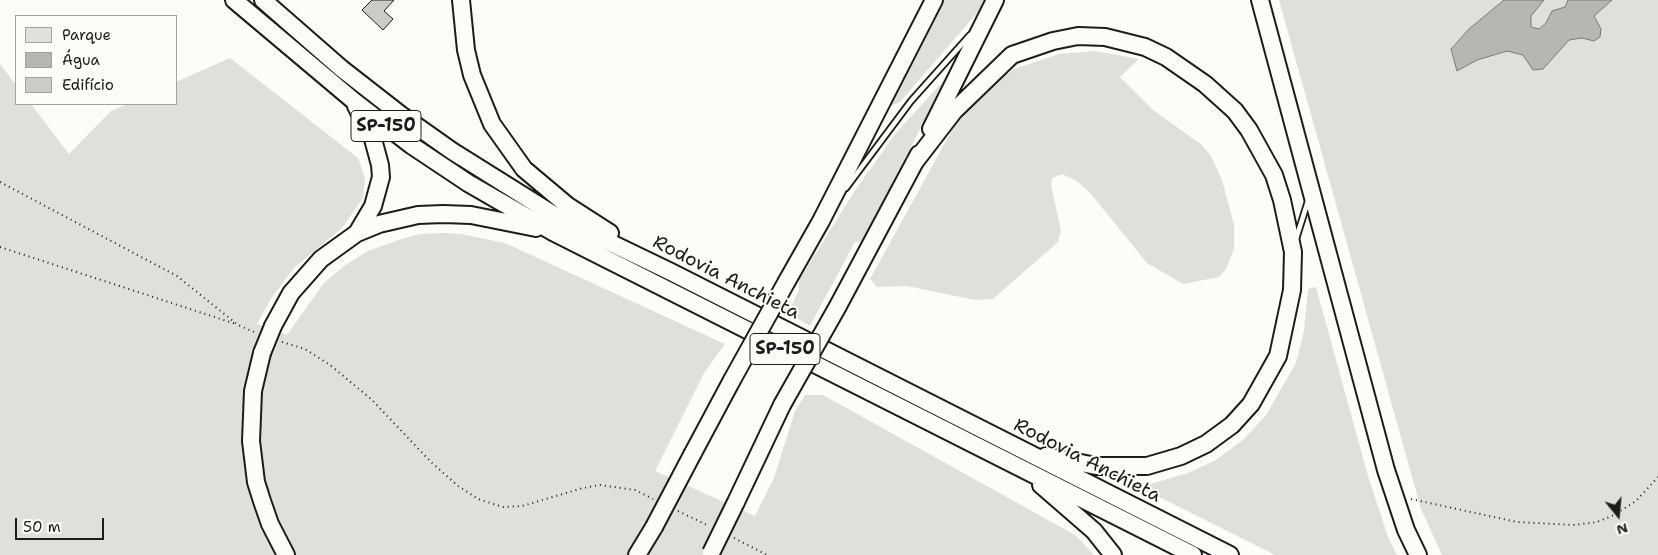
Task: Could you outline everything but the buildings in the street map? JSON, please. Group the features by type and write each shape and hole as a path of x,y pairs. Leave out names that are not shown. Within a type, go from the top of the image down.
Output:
{"highway":[{"name":"Rodovia Anchieta","path":"234,0 354,101 411,146 468,183 553,232 1021,459 1230,555"},
{"path":"461,0 466,50 480,98 492,124 512,154 524,169 568,206 671,272"},
{"path":"896,75 921,0"},
{"path":"637,555 821,221 934,0"},
{"path":"711,554 782,405 838,306 914,163 995,0"},
{"path":"1260,0 1394,495 1418,555"},
{"name":"Rodovia Anchieta","path":"270,1 288,22 342,70 452,151 559,218 671,272 1021,459 1193,555"},
{"path":"914,163 954,110 1012,55 1040,44 1078,36 1105,37 1126,41 1166,57 1205,84 1235,111 1262,151 1274,175 1282,200 1293,252 1292,290 1278,356 1251,404 1232,425 1206,444 1181,456 1147,466 1096,466 1021,459"},
{"path":"354,101 373,139 381,177 373,206 357,233"},
{"path":"286,555 270,524 256,482 251,441 253,391 262,352 270,333 281,308 302,278 334,248 357,233 379,224 408,217 443,214 471,215 553,232"},
{"path":"1021,459 1094,531 1112,555"}],"lane":[{"path":"821,221 912,101 987,15"},
{"path":"1293,252 1312,188"}],"path":[{"path":"0,182 177,276 238,325"},
{"path":"0,247 238,325 270,333 305,349 330,365 371,399 431,462 458,486 478,499 502,507 522,506 583,488 600,486 635,490 661,503"},
{"path":"1394,495 1517,522 1575,525 1597,522 1614,515 1636,501 1658,477"},
{"path":"670,507 713,528"},
{"path":"730,537 767,555"}],"green space":[{"path":"942,0 984,0 977,13 900,102 886,108"},
{"path":"1279,0 1504,0 1469,29 1451,48 1458,70 1477,60 1507,51 1523,55 1533,70 1543,69 1569,40 1582,38 1594,41 1601,28 1594,16 1612,0 1658,0 1658,555 1442,555 1421,509"},
{"path":"1544,0 1568,0 1565,7 1552,11 1546,23 1539,29 1530,27 1531,16"},
{"path":"1095,51 1139,59 1120,77 1153,110 1202,145 1211,156 1222,180 1234,225 1234,249 1226,269 1219,277 1183,284 1147,263 1091,194 1077,181 1062,174 1052,178 1051,185 1061,231 1058,242 993,299 975,300 907,286 877,287 870,279 957,121 980,95 1014,69 1059,54"},
{"path":"230,58 358,158 365,178 363,198 342,228 294,268 272,297 257,324 287,335 323,284 344,266 368,251 401,239 420,234 443,233 461,234 505,243 725,344 704,373 655,471 755,516 774,478 795,411 805,395 823,395 1075,535 1094,555 0,555 0,64 15,84 15,105 32,105 69,154 111,111 125,105 178,105 178,81"},
{"path":"946,78 863,241 855,242 810,326 788,313 799,290 799,280 854,192 895,134"},
{"path":"1316,287 1368,476 1388,537 1397,555 1275,555 1135,485 1150,484 1188,473 1216,460 1244,439 1266,415 1296,363 1304,331 1308,289"}],"water":[{"path":"1504,0 1544,0 1531,16 1531,27 1539,29 1546,23 1552,11 1565,7 1568,0 1612,0 1594,16 1601,29 1600,37 1594,41 1582,38 1569,40 1543,69 1533,70 1523,55 1507,51 1477,60 1457,71 1451,49 1469,29"}]}
